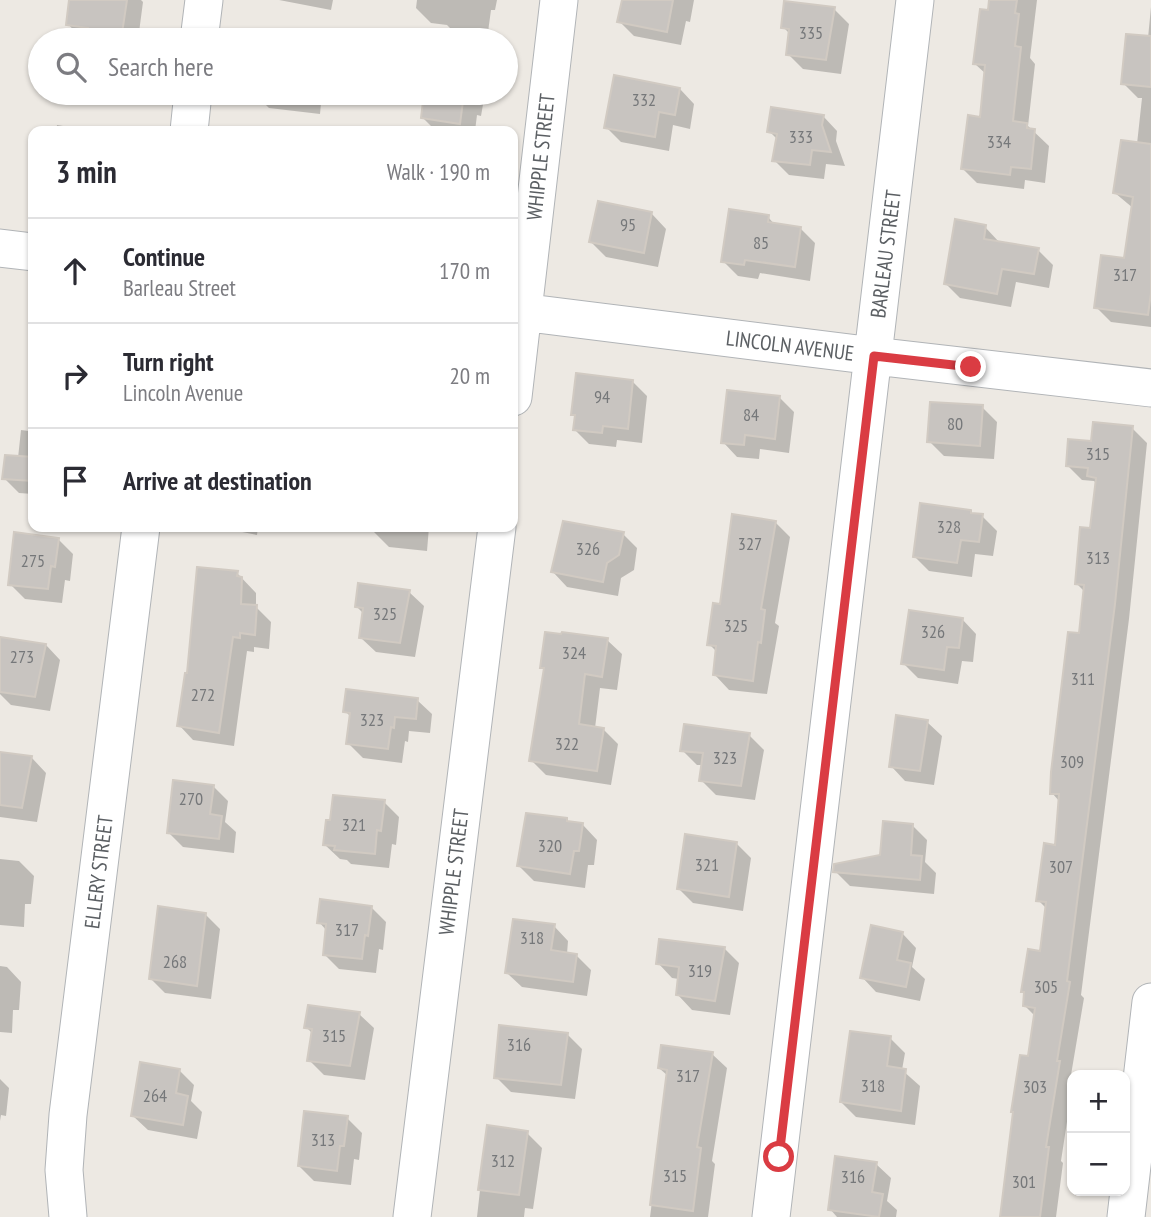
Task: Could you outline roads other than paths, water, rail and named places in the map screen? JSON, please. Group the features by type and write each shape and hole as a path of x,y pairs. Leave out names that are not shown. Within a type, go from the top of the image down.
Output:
{"street":[{"path":"200,28 204,0"},
{"name":"WHIPPLE STREET","path":"518,312 559,0"},
{"name":"BARLEAU STREET","path":"771,1217 915,0"},
{"path":"190,126 192,105"},
{"path":"0,247 28,251"},
{"name":"LINCOLN AVENUE","path":"518,312 1151,388"},
{"name":"ELLERY STREET","path":"68,1217 64,1170 68,1115 140,532"},
{"name":"WHIPPLE STREET","path":"412,1217 496,532"},
{"path":"1126,1217 1151,1002"}]}
